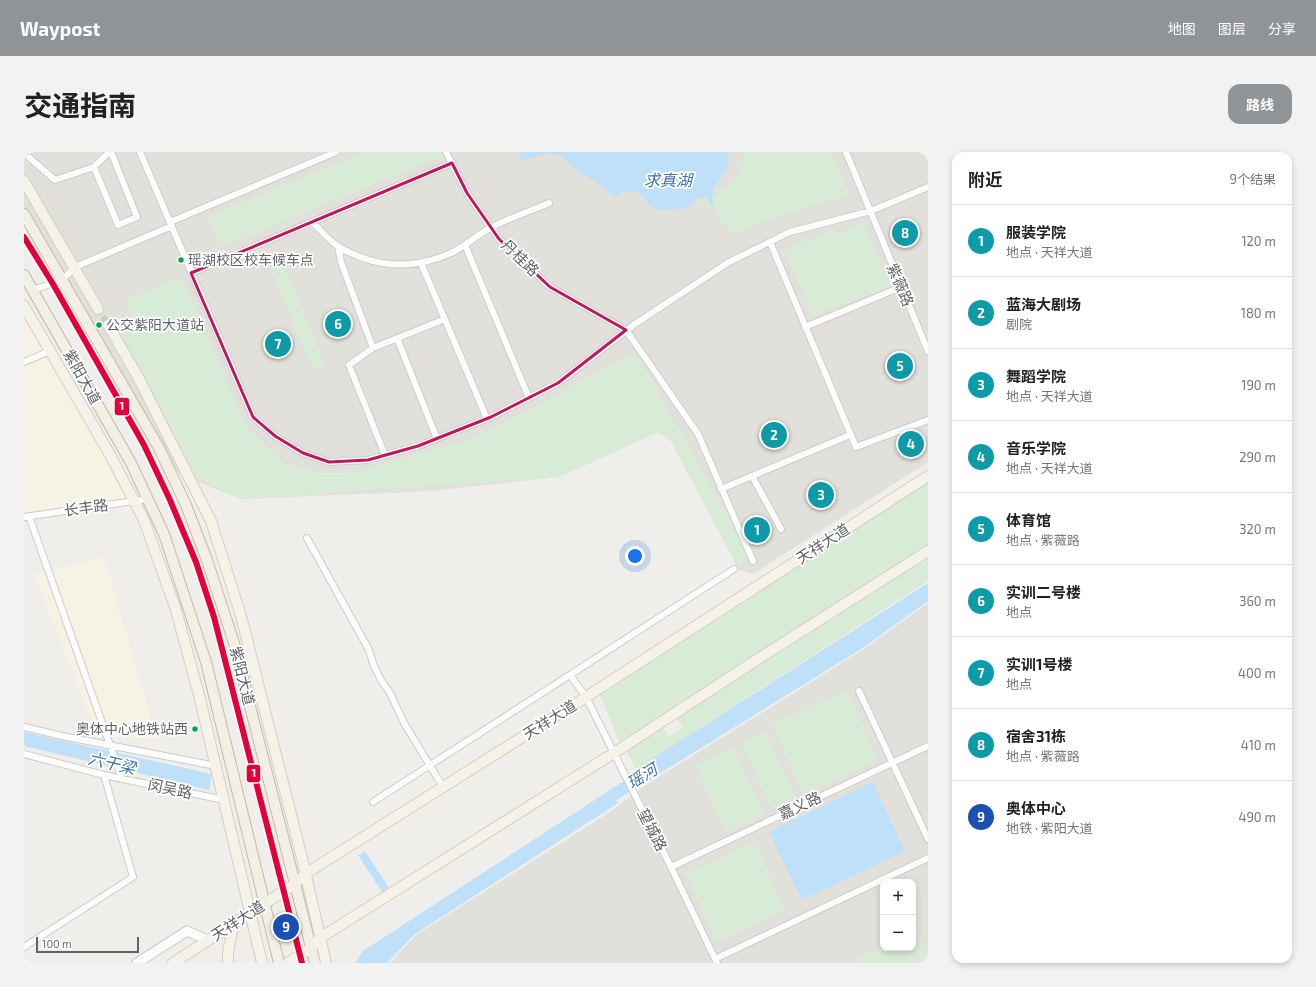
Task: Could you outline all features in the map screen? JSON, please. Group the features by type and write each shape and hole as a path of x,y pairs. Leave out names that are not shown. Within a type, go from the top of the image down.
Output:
{"highway":[{"name":"紫阳大道","path":"24,214 159,448 186,505 207,560 234,643 315,963"},
{"name":"紫阳大道","path":"26,278 131,463 164,534 206,662 279,963"}],"main road":[{"path":"24,181 76,267 85,287 98,308"},
{"path":"24,306 109,453 144,520 176,610 199,695 262,963"},
{"path":"108,325 138,377 211,521 241,616 326,963"},
{"name":"天祥大道","path":"173,963 295,884 305,874 586,697 928,476"},
{"path":"288,963 311,948 320,938 616,757 761,657 928,551"},
{"path":"228,963 228,953 233,925"},
{"path":"137,963 187,931 208,940"}],"street":[{"path":"24,153 54,180 94,167 110,152 137,217 118,225 94,167"},
{"path":"140,152 253,418 274,436 303,453 329,462 368,460 418,446 487,419 558,383 626,330 729,262 790,232 870,211 928,187"},
{"path":"26,278 36,289 62,280 76,267 336,152"},
{"name":"丹桂路","path":"446,152 467,193 500,239 550,287 626,330"},
{"name":"紫薇路","path":"846,152 928,351"},
{"path":"191,272 452,164"},
{"path":"312,222 338,246 369,260 395,265 422,263 450,253 465,245 491,227 549,203"},
{"path":"770,242 856,447 928,420"},
{"path":"465,245 529,398"},
{"path":"338,246 341,262 374,348"},
{"path":"422,263 487,419"},
{"path":"805,327 901,286"},
{"path":"385,455 349,365 374,348 445,319"},
{"path":"626,330 698,434 753,561"},
{"path":"397,338 437,439"},
{"path":"24,362 50,351"},
{"path":"721,489 850,435"},
{"path":"752,476 781,529"},
{"name":"长丰路","path":"27,516 148,499"},
{"path":"27,516 122,779"},
{"path":"307,538 369,650 374,666 390,693 404,723 443,787"},
{"path":"373,802 734,569"},
{"name":"望城路","path":"570,675 586,697 716,961"},
{"path":"859,691 927,835"},
{"path":"24,727 216,766"},
{"name":"嘉义路","path":"671,867 928,746"},
{"name":"闵吴路","path":"24,754 104,775 224,800"},
{"path":"24,947 133,877 104,775"},
{"path":"716,961 928,858"}],"highlighted area":[{"path":"452,163 467,193 499,239 550,287 626,330 558,383 491,417 418,446 368,460 329,462 303,453 275,436 253,417 191,273"}],"shaded area":[{"path":"24,152 928,152 928,462 753,574 739,570 671,441 658,432 559,477 430,491 240,499 179,474 24,213"},
{"path":"24,316 44,351 24,359"},
{"path":"49,356 129,498 24,512 24,366"},
{"path":"104,557 157,739 97,737 34,573"},
{"path":"928,603 928,963 390,963 416,935 607,814 649,783 861,651"}],"green space":[{"path":"365,152 441,152 442,156 220,248 207,217"},
{"path":"745,152 832,152 849,195 789,213 731,235 714,208 706,210 702,201 715,197 721,188 725,190 740,171"},
{"path":"863,222 892,287 859,301 858,298 813,317 784,250 832,230 834,235"},
{"path":"283,260 325,365 313,370 269,265"},
{"path":"182,277 246,427 285,463 321,473 349,473 475,438 635,352 750,555 739,570 671,441 658,432 559,477 240,499 183,471 106,335 105,329 132,317 125,300"},
{"path":"928,481 928,546 620,744 600,695"},
{"path":"928,557 928,581 636,769 626,751 662,726 669,736 683,728 677,718"},
{"path":"846,690 879,760 804,795 772,725"},
{"path":"766,732 797,798 772,809 741,744"},
{"path":"734,747 765,815 726,833 695,765"},
{"path":"755,842 785,911 716,942 686,873"},
{"path":"916,930 923,944 928,947 928,963 848,963 880,947 880,951 916,951"}],"water":[{"name":"求真湖","path":"520,152 727,152 728,165 713,190 712,199 714,208 706,197 704,197 694,201 690,207 661,210 650,207 645,198 637,192 623,192 617,196 613,196 595,181 580,173 560,155 546,154 525,159 519,163"},
{"path":"928,583 928,601 861,649 646,782 636,769"},
{"name":"六干梁","path":"24,732 212,774 209,790 24,746"},
{"path":"873,782 905,851 802,900 769,832"},
{"path":"610,790 618,803 415,934 387,963 355,963 363,951"},
{"path":"365,851 391,891 384,895 358,855"}],"waterway":[{"name":"瑶河","path":"599,804 654,769"}],"tunnel":[{"path":"98,309 108,325"}],"transit line":[{"name":"1","path":"24,237 53,284 144,445 170,500 196,562 214,617 302,963"}],"place":[{"name":"宿舍31栋","path":"905,233"},
{"name":"瑶湖校区校车候车点","path":"181,260"},
{"name":"实训二号楼","path":"338,324"},
{"name":"公交紫阳大道站","path":"99,325"},
{"name":"实训1号楼","path":"278,344"},
{"name":"体育馆","path":"900,366"},
{"name":"蓝海大剧场","path":"774,435"},
{"name":"音乐学院","path":"911,444"},
{"name":"舞蹈学院","path":"821,495"},
{"name":"服装学院","path":"757,530"},
{"name":"奥体中心地铁站西","path":"195,729"},
{"name":"奥体中心","path":"286,927"}]}
